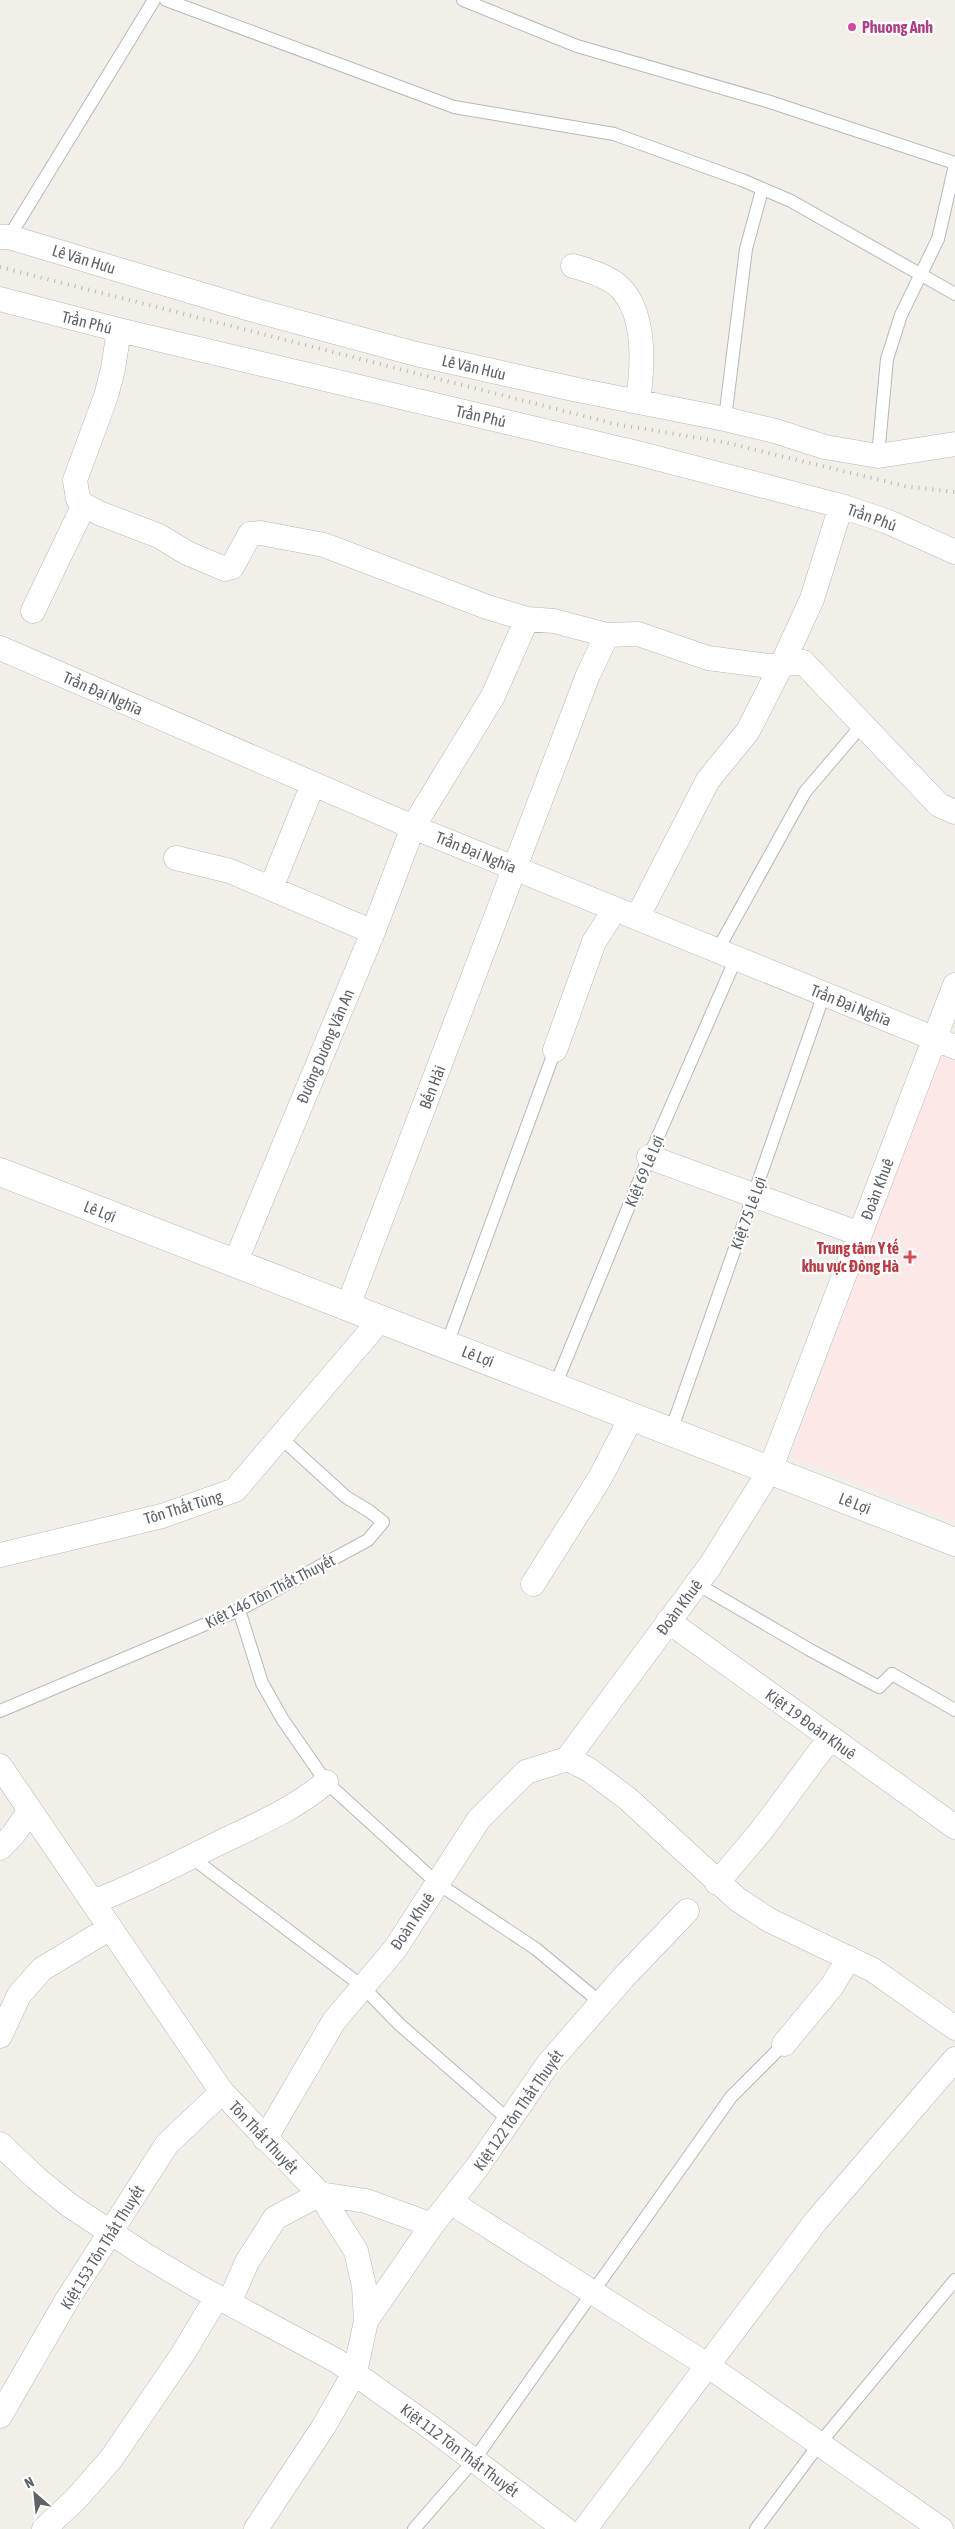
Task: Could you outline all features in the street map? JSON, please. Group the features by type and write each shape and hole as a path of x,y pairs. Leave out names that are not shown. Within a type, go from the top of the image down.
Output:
{"street":[{"name":"Lê Văn Hưu","path":"5,237 250,309 416,354 726,419 775,431 825,448 878,456 955,444"},
{"path":"573,266 594,272 615,283 629,299 636,317 642,350 643,368 638,402"},
{"name":"Trần Phú","path":"0,299 119,330 640,454 841,506 886,521 955,552"},
{"path":"119,330 113,369 106,396 75,480 78,499 84,505 159,536 187,553 225,569 232,567 250,534 261,534 324,545 456,596 527,619 554,622 607,635 638,634 708,658 769,666 803,662 938,805 955,812"},
{"path":"33,611 84,505"},
{"path":"637,918 708,780 748,731 782,664 812,599 841,506"},
{"name":"Đường Dương Văn An","path":"235,1264 373,932 413,827 493,696 527,619"},
{"name":"Bến Hải","path":"348,1306 516,869 588,675 607,635"},
{"name":"Trần Đại Nghĩa","path":"0,648 413,827 944,1043"},
{"path":"272,888 313,784"},
{"path":"176,858 230,871 373,932"},
{"path":"554,1050 594,942 615,909"},
{"name":"Đoàn Khuê","path":"265,2139 334,2021 395,1949 479,1819 526,1772 567,1759 710,1566 770,1470 860,1234 944,1043 955,984"},
{"path":"649,1157 860,1234"},
{"name":"Lê Lợi","path":"0,1172 955,1542"},
{"name":"Tôn Thất Tùng","path":"1,1552 162,1516 235,1490 381,1319"},
{"path":"533,1584 600,1478 632,1416"},
{"name":"Kiệt 19 Đoàn Khuê","path":"668,1621 955,1827"},
{"path":"717,1883 761,1831 830,1738"},
{"path":"567,1759 588,1769 628,1799 717,1883 769,1920 872,1970 955,2028"},
{"name":"Tôn Thất Thuyết","path":"0,1766 222,2092 265,2139 320,2194 356,2251 364,2286 366,2322 355,2372 324,2426 256,2529"},
{"path":"93,1902 155,1876 274,1815 316,1791 326,1782"},
{"path":"0,1848 13,1835 30,1810"},
{"name":"Kiệt 122 Tôn Thất Thuyết","path":"366,2322 432,2225 452,2203 548,2064 601,2003 687,1911"},
{"path":"0,2036 19,1995 42,1969 110,1928"},
{"path":"784,2044 832,1986 849,1958"},
{"path":"585,2529 816,2221 955,2059"},
{"name":"Kiệt 153 Tôn Thất Thuyết","path":"0,2416 67,2300 167,2144 222,2092"},
{"name":"Kiệt 112 Tôn Thất Thuyết","path":"0,2144 36,2178 69,2205 110,2233 223,2300 355,2372 565,2529"},
{"path":"44,2529 76,2499 111,2459 182,2355 223,2300 275,2218 320,2194 366,2201 432,2225"},
{"path":"452,2203 707,2365 767,2409 941,2529"}],"lane":[{"path":"5,237 154,0"},
{"path":"166,0 454,108 614,134 742,180 791,201 955,294"},
{"path":"463,0 577,46 767,101 955,164 938,239 922,275 912,289 901,315 887,359 878,456"},
{"path":"726,419 746,249 762,190"},
{"name":"Kiệt 69 Lê Lợi","path":"555,1386 649,1157 727,954 805,792 862,725"},
{"name":"Kiệt 75 Lê Lợi","path":"671,1431 824,994"},
{"path":"447,1344 554,1050"},
{"name":"Kiệt 146 Tôn Thất Thuyết","path":"0,1711 238,1610 368,1540 383,1522 346,1497 281,1438"},
{"path":"697,1584 810,1650 879,1687 892,1674 955,1710"},
{"path":"238,1610 262,1683 283,1720 326,1782 437,1883 536,1949 601,2003"},
{"path":"191,1857 362,1986 399,2024 510,2120"},
{"path":"414,2529 474,2460 591,2292 731,2097 784,2044"},
{"path":"756,2529 820,2444 955,2280"}],"shaded area":[{"name":"Trung tâm Y tế khu vực Đông Hà","path":"941,1053 955,1059 955,1521 791,1456"}],"railway":[{"path":"0,267 615,424 723,442 905,486 955,492"}],"place":[{"name":"Phuong Anh","path":"852,27"},
{"name":"Trung tâm Y tế khu vực Đông Hà","path":"910,1257"}]}
